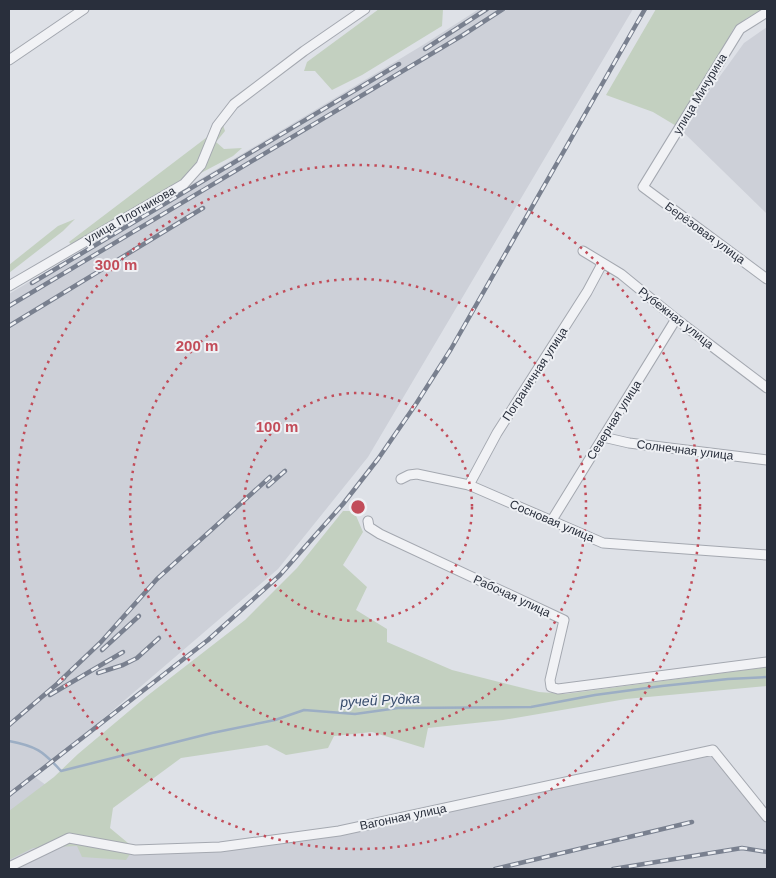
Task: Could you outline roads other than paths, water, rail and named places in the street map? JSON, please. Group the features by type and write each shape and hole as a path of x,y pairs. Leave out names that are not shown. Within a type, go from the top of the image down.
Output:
{"street":[{"path":"9,60 84,9"},
{"name":"улица Плотникова","path":"9,286 184,184 201,165 217,126 234,104 296,57 365,9"},
{"name":"улица Мичурина","path":"643,187 740,29 767,12"},
{"name":"Берёзовая улица","path":"643,187 767,278"},
{"name":"Рубежная улица","path":"583,251 621,274 676,319 767,388"},
{"name":"Пограничная улица","path":"469,486 497,433 587,292 602,264"},
{"name":"Северная улица","path":"552,520 676,319"},
{"name":"Солнечная улица","path":"603,437 629,443 767,460"},
{"name":"Сосновая улица","path":"402,478 417,474 469,486 603,542 767,555"},
{"name":"Рабочая улица","path":"368,521 369,527 380,534 564,620 550,680 551,687 558,689 767,662"},
{"name":"Вагонная улица","path":"9,867 69,838 135,850 220,847 340,831 713,750 767,817"}],"waterway":[{"name":"ручей Рудка","path":"9,741 33,747 61,771 212,733 275,720 304,710 355,714 398,708 531,707 595,695 662,686 767,677"}],"railway":[{"path":"425,49 487,9"},
{"path":"9,306 463,35 503,9"},
{"path":"9,795 208,640 280,575 343,504 378,459 451,349 645,9"},
{"path":"32,283 399,64"},
{"path":"9,326 203,208"},
{"path":"268,486 285,471"},
{"path":"59,682 101,642 157,579 270,477"},
{"path":"102,650 139,616"},
{"path":"98,673 123,665 137,658 159,638"},
{"path":"50,695 123,652"},
{"path":"9,725 64,678"},
{"path":"495,869 692,822"},
{"path":"613,869 742,848 767,852"}]}
